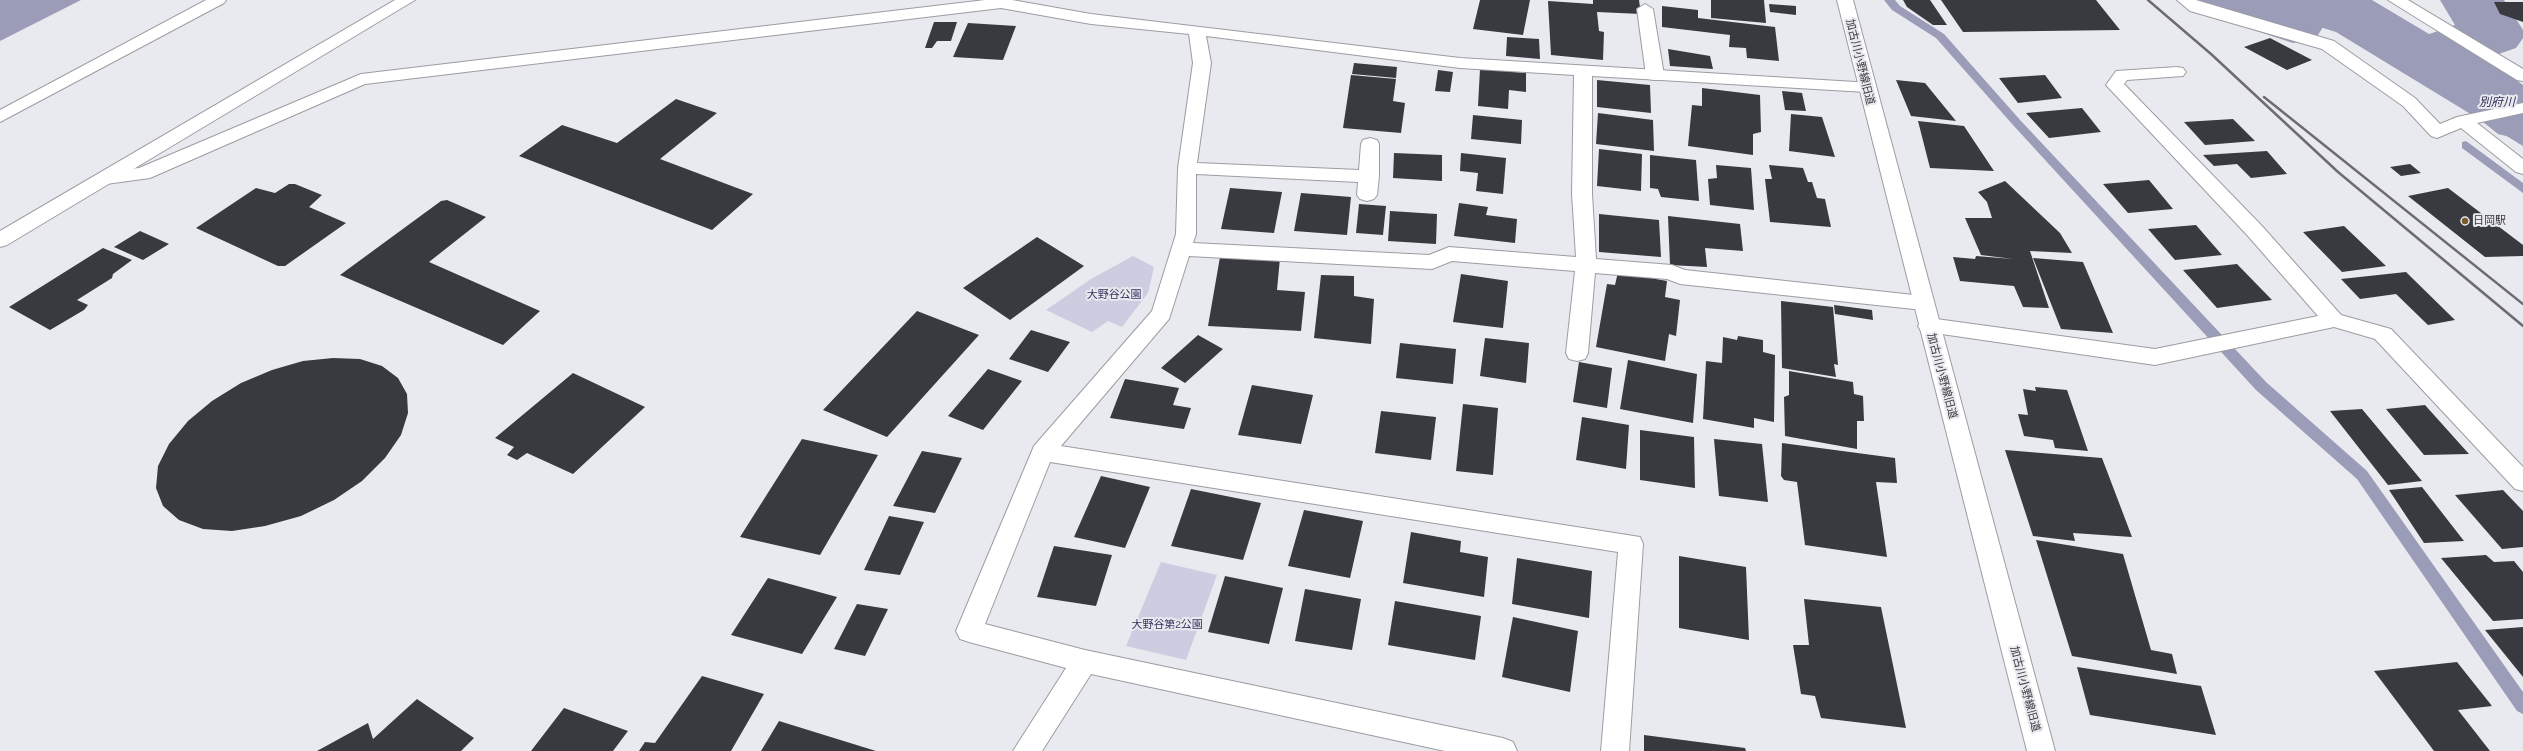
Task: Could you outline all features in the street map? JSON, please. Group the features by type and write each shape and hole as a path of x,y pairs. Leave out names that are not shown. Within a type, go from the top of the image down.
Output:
{"street":[{"path":"0,117 218,0"},
{"path":"0,240 407,0"},
{"name":"加古川小野線旧道","path":"1845,0 1866,88 2041,751"},
{"path":"2185,0 2196,7 2328,45 2410,102 2437,132 2463,121 2523,108"},
{"path":"2396,0 2523,76"},
{"path":"106,178 143,174 362,79 1001,3 1091,19 1196,30 1460,63 1866,88"},
{"path":"1645,10 1655,75"},
{"path":"1196,30 1202,63 1188,168 1186,234 1162,314 1042,452 969,631 1085,661 1502,751"},
{"path":"1577,353 1586,264 1582,194 1584,70"},
{"path":"2177,72 2122,75 2115,85 2256,231 2334,320"},
{"path":"2463,121 2523,168"},
{"path":"1367,195 1370,144"},
{"path":"1188,168 1369,176"},
{"path":"1181,249 1432,262 1449,254 1672,272 1680,277 1923,303"},
{"path":"1929,326 2155,357 2334,320 2382,334 2523,482"},
{"path":"1042,452 1631,544 1615,751"},
{"path":"1027,751 1085,661"}],"green space":[{"name":"大野谷公園","path":"1133,256 1154,267 1148,293 1122,327 1108,321 1092,332 1046,310 1091,279"},
{"name":"大野谷第2公園","path":"1161,562 1217,575 1186,660 1126,646"}],"water":[{"path":"0,0 81,0 0,41"},
{"name":"別府川","path":"2233,0 2372,0 2496,74 2523,87 2523,146 2336,32"}],"building":[{"path":"1480,0 1530,0 1523,35 1473,29"},
{"path":"1593,0 1639,0 1641,14 1597,12 1599,31 1604,32 1603,60 1551,55 1548,1 1593,4"},
{"path":"1711,0 1764,0 1766,23 1711,18"},
{"path":"1903,0 1930,0 1947,25 1933,25 1907,7"},
{"path":"1941,0 2096,0 2120,30 1963,32"},
{"path":"2494,2 2523,2 2523,22 2500,14"},
{"path":"1769,4 1796,6 1796,15 1770,12"},
{"path":"1662,6 1698,10 1698,18 1775,27 1779,61 1747,58 1746,48 1729,47 1730,35 1662,27"},
{"path":"934,22 957,22 951,41 937,41 932,48 925,48"},
{"path":"968,23 1016,26 1003,60 953,57"},
{"path":"1507,37 1539,39 1540,59 1506,56"},
{"path":"2270,38 2312,60 2287,70 2244,47"},
{"path":"1668,49 1710,56 1713,69 1670,66"},
{"path":"1354,63 1397,67 1396,78 1352,74"},
{"path":"1480,69 1526,73 1526,92 1509,90 1508,109 1478,106"},
{"path":"1438,70 1453,72 1450,92 1435,91"},
{"path":"1351,75 1396,79 1393,101 1405,103 1401,133 1343,128"},
{"path":"2045,75 2062,98 2018,103 1999,78"},
{"path":"1597,80 1650,85 1651,113 1597,107"},
{"path":"1896,80 1925,83 1956,121 1911,116"},
{"path":"1702,88 1760,95 1761,132 1753,134 1753,155 1688,146 1692,105 1702,106"},
{"path":"1782,91 1802,93 1806,111 1785,110"},
{"path":"676,99 717,113 660,159 753,194 712,230 519,156 562,125 617,143"},
{"path":"2082,108 2101,132 2049,138 2026,113"},
{"path":"1598,113 1653,120 1654,151 1596,144"},
{"path":"1791,114 1822,117 1835,157 1789,151"},
{"path":"1473,115 1522,120 1521,144 1471,139"},
{"path":"2233,119 2255,141 2205,145 2184,122"},
{"path":"1918,121 1964,126 1994,171 1930,168"},
{"path":"1599,149 1642,154 1641,191 1597,186"},
{"path":"2267,151 2287,174 2251,178 2237,164 2214,166 2203,155"},
{"path":"1394,153 1442,155 1442,181 1393,178"},
{"path":"1461,153 1506,158 1503,194 1476,191 1478,173 1460,171"},
{"path":"1650,155 1696,160 1699,201 1661,197 1658,189 1650,188"},
{"path":"2410,164 2421,173 2401,176 2390,167"},
{"path":"1716,165 1751,168 1754,210 1710,205 1708,179 1717,178"},
{"path":"1769,165 1803,168 1808,182 1812,182 1817,198 1825,199 1831,227 1770,222 1765,179 1772,179"},
{"path":"2149,180 2173,209 2128,213 2103,184"},
{"path":"2005,181 2060,233 2072,253 2030,251 2049,308 2023,307 2014,286 1960,281 1953,257 1975,259 1976,256 2013,259 1981,255 1965,218 1992,218 1987,202 1978,192"},
{"path":"289,184 295,184 322,195 309,207 346,223 285,266 278,266 196,228 256,188 275,193"},
{"path":"1230,188 1282,192 1274,233 1221,229"},
{"name":"日岡駅","path":"2448,188 2523,245 2523,256 2485,257 2408,196"},
{"path":"1301,193 1351,197 1347,235 1294,231"},
{"path":"447,200 486,217 429,262 540,311 503,345 340,275 441,201"},
{"path":"1459,203 1488,207 1486,215 1517,219 1515,243 1454,236"},
{"path":"1359,204 1386,206 1383,235 1356,233"},
{"path":"1390,211 1437,214 1436,244 1388,241"},
{"path":"1599,214 1659,220 1661,257 1599,252"},
{"path":"1668,216 1740,224 1743,251 1705,248 1707,267 1670,265"},
{"path":"2196,225 2222,255 2175,260 2148,229"},
{"path":"2344,226 2386,266 2342,272 2303,232"},
{"path":"140,231 169,244 143,260 114,247"},
{"path":"1037,237 1084,266 1010,320 963,288"},
{"path":"103,248 132,260 113,274 112,278 77,300 88,305 84,310 50,330 9,307"},
{"path":"1220,257 1280,258 1277,290 1305,292 1301,331 1208,326"},
{"path":"2033,258 2083,262 2113,333 2061,329"},
{"path":"2237,264 2272,300 2217,308 2183,270"},
{"path":"1618,272 1667,281 1665,297 1680,300 1676,336 1669,334 1665,361 1596,347 1607,284 1615,285"},
{"path":"2406,272 2455,320 2428,325 2396,294 2360,299 2341,279"},
{"path":"1461,274 1508,281 1503,328 1453,322"},
{"path":"1321,275 1354,276 1354,296 1374,299 1371,344 1314,338"},
{"path":"1781,301 1833,307 1838,365 1834,364 1836,377 1782,368"},
{"path":"1834,305 1872,310 1873,320 1835,314"},
{"path":"917,311 979,335 887,437 823,410"},
{"path":"1031,330 1070,342 1048,372 1009,359"},
{"path":"1198,335 1223,349 1185,383 1161,368"},
{"path":"1738,336 1763,340 1763,352 1775,355 1774,422 1754,418 1754,428 1703,419 1706,361 1722,363 1723,337 1737,340"},
{"path":"1485,338 1529,343 1526,383 1480,376"},
{"path":"1400,343 1456,349 1453,384 1396,378"},
{"path":"333,358 360,359 382,366 398,378 407,394 408,413 401,435 385,458 362,481 334,500 301,516 265,526 232,531 203,529 179,520 163,506 156,488 158,466 169,444 188,421 212,401 241,383 272,370 303,361"},
{"path":"1628,360 1697,374 1693,423 1620,409"},
{"path":"1579,362 1612,368 1607,408 1573,402"},
{"path":"988,369 1022,381 983,430 948,416"},
{"path":"1789,371 1853,382 1854,394 1863,396 1864,421 1857,421 1857,449 1785,436 1784,397 1789,395"},
{"path":"573,373 645,407 573,474 527,453 517,460 507,455 514,447 495,438"},
{"path":"1125,379 1179,388 1173,405 1191,408 1184,429 1110,418"},
{"path":"1252,385 1313,395 1301,444 1238,435"},
{"path":"2035,387 2067,390 2088,451 2055,448 2053,440 2024,436 2018,414 2028,415 2023,389 2036,391"},
{"path":"1463,404 1498,408 1493,475 1456,471"},
{"path":"2425,405 2469,454 2424,455 2386,409"},
{"path":"2362,409 2422,481 2388,485 2330,411"},
{"path":"1381,411 1436,417 1431,460 1375,453"},
{"path":"1582,417 1629,425 1626,469 1576,460"},
{"path":"1640,430 1694,437 1695,488 1640,480"},
{"path":"802,439 878,455 820,555 740,537"},
{"path":"1714,439 1762,444 1768,502 1719,496"},
{"path":"1782,443 1895,458 1897,483 1876,482 1887,557 1805,545 1797,482 1784,480 1781,476"},
{"path":"2005,450 2102,458 2132,537 2073,533 2075,541 2033,536"},
{"path":"922,451 962,458 935,513 893,506"},
{"path":"1101,476 1150,487 1125,548 1074,537"},
{"path":"2422,487 2464,541 2424,543 2389,490"},
{"path":"1191,489 1261,503 1243,560 1171,546"},
{"path":"2503,490 2523,511 2523,547 2502,549 2455,495"},
{"path":"1304,510 1363,521 1350,578 1288,566"},
{"path":"889,516 924,522 900,575 864,570"},
{"path":"1411,532 1461,541 1460,552 1488,557 1484,597 1403,583"},
{"path":"2036,540 2123,554 2151,650 2172,654 2177,674 2072,656"},
{"path":"1054,546 1112,555 1096,606 1037,597"},
{"path":"2486,555 2494,562 2514,561 2523,572 2523,619 2493,621 2441,558"},
{"path":"1679,556 1746,567 1749,640 1679,628"},
{"path":"1517,558 1592,571 1589,618 1512,604"},
{"path":"1225,576 1283,588 1269,644 1208,632"},
{"path":"768,578 837,597 802,654 731,635"},
{"path":"1305,589 1361,599 1352,650 1295,641"},
{"path":"1804,599 1881,607 1906,728 1821,718 1815,696 1801,694 1793,645 1809,645"},
{"path":"1395,601 1481,616 1475,660 1388,645"},
{"path":"857,604 888,609 865,656 834,649"},
{"path":"1513,617 1578,631 1570,692 1502,677"},
{"path":"2523,627 2523,677 2485,630"},
{"path":"2457,662 2492,706 2458,710 2490,751 2434,751 2374,671"},
{"path":"2077,667 2201,686 2216,735 2090,715"},
{"path":"702,676 764,694 731,751 639,751 645,742 655,743"},
{"path":"417,699 474,738 461,751 317,751 368,723 373,739"},
{"path":"564,708 628,731 613,751 531,751"},
{"path":"779,721 876,751 761,751"},
{"path":"1644,735 1745,748 1746,751 1644,751"}],"waterway":[{"path":"1889,0 1896,8 1940,36 2017,123 2261,386 2362,475 2523,706"},
{"name":"別府川","path":"2224,0 2293,24"},
{"name":"別府川","path":"2472,0 2493,34 2438,53 2523,119"},
{"name":"別府川","path":"2219,3 2289,26"},
{"path":"2466,145 2523,189"}],"railway":[{"path":"2148,0 2211,54 2338,172 2523,326"},
{"path":"2264,97 2523,304"}],"place":[{"name":"日岡駅","path":"2465,221"}]}
